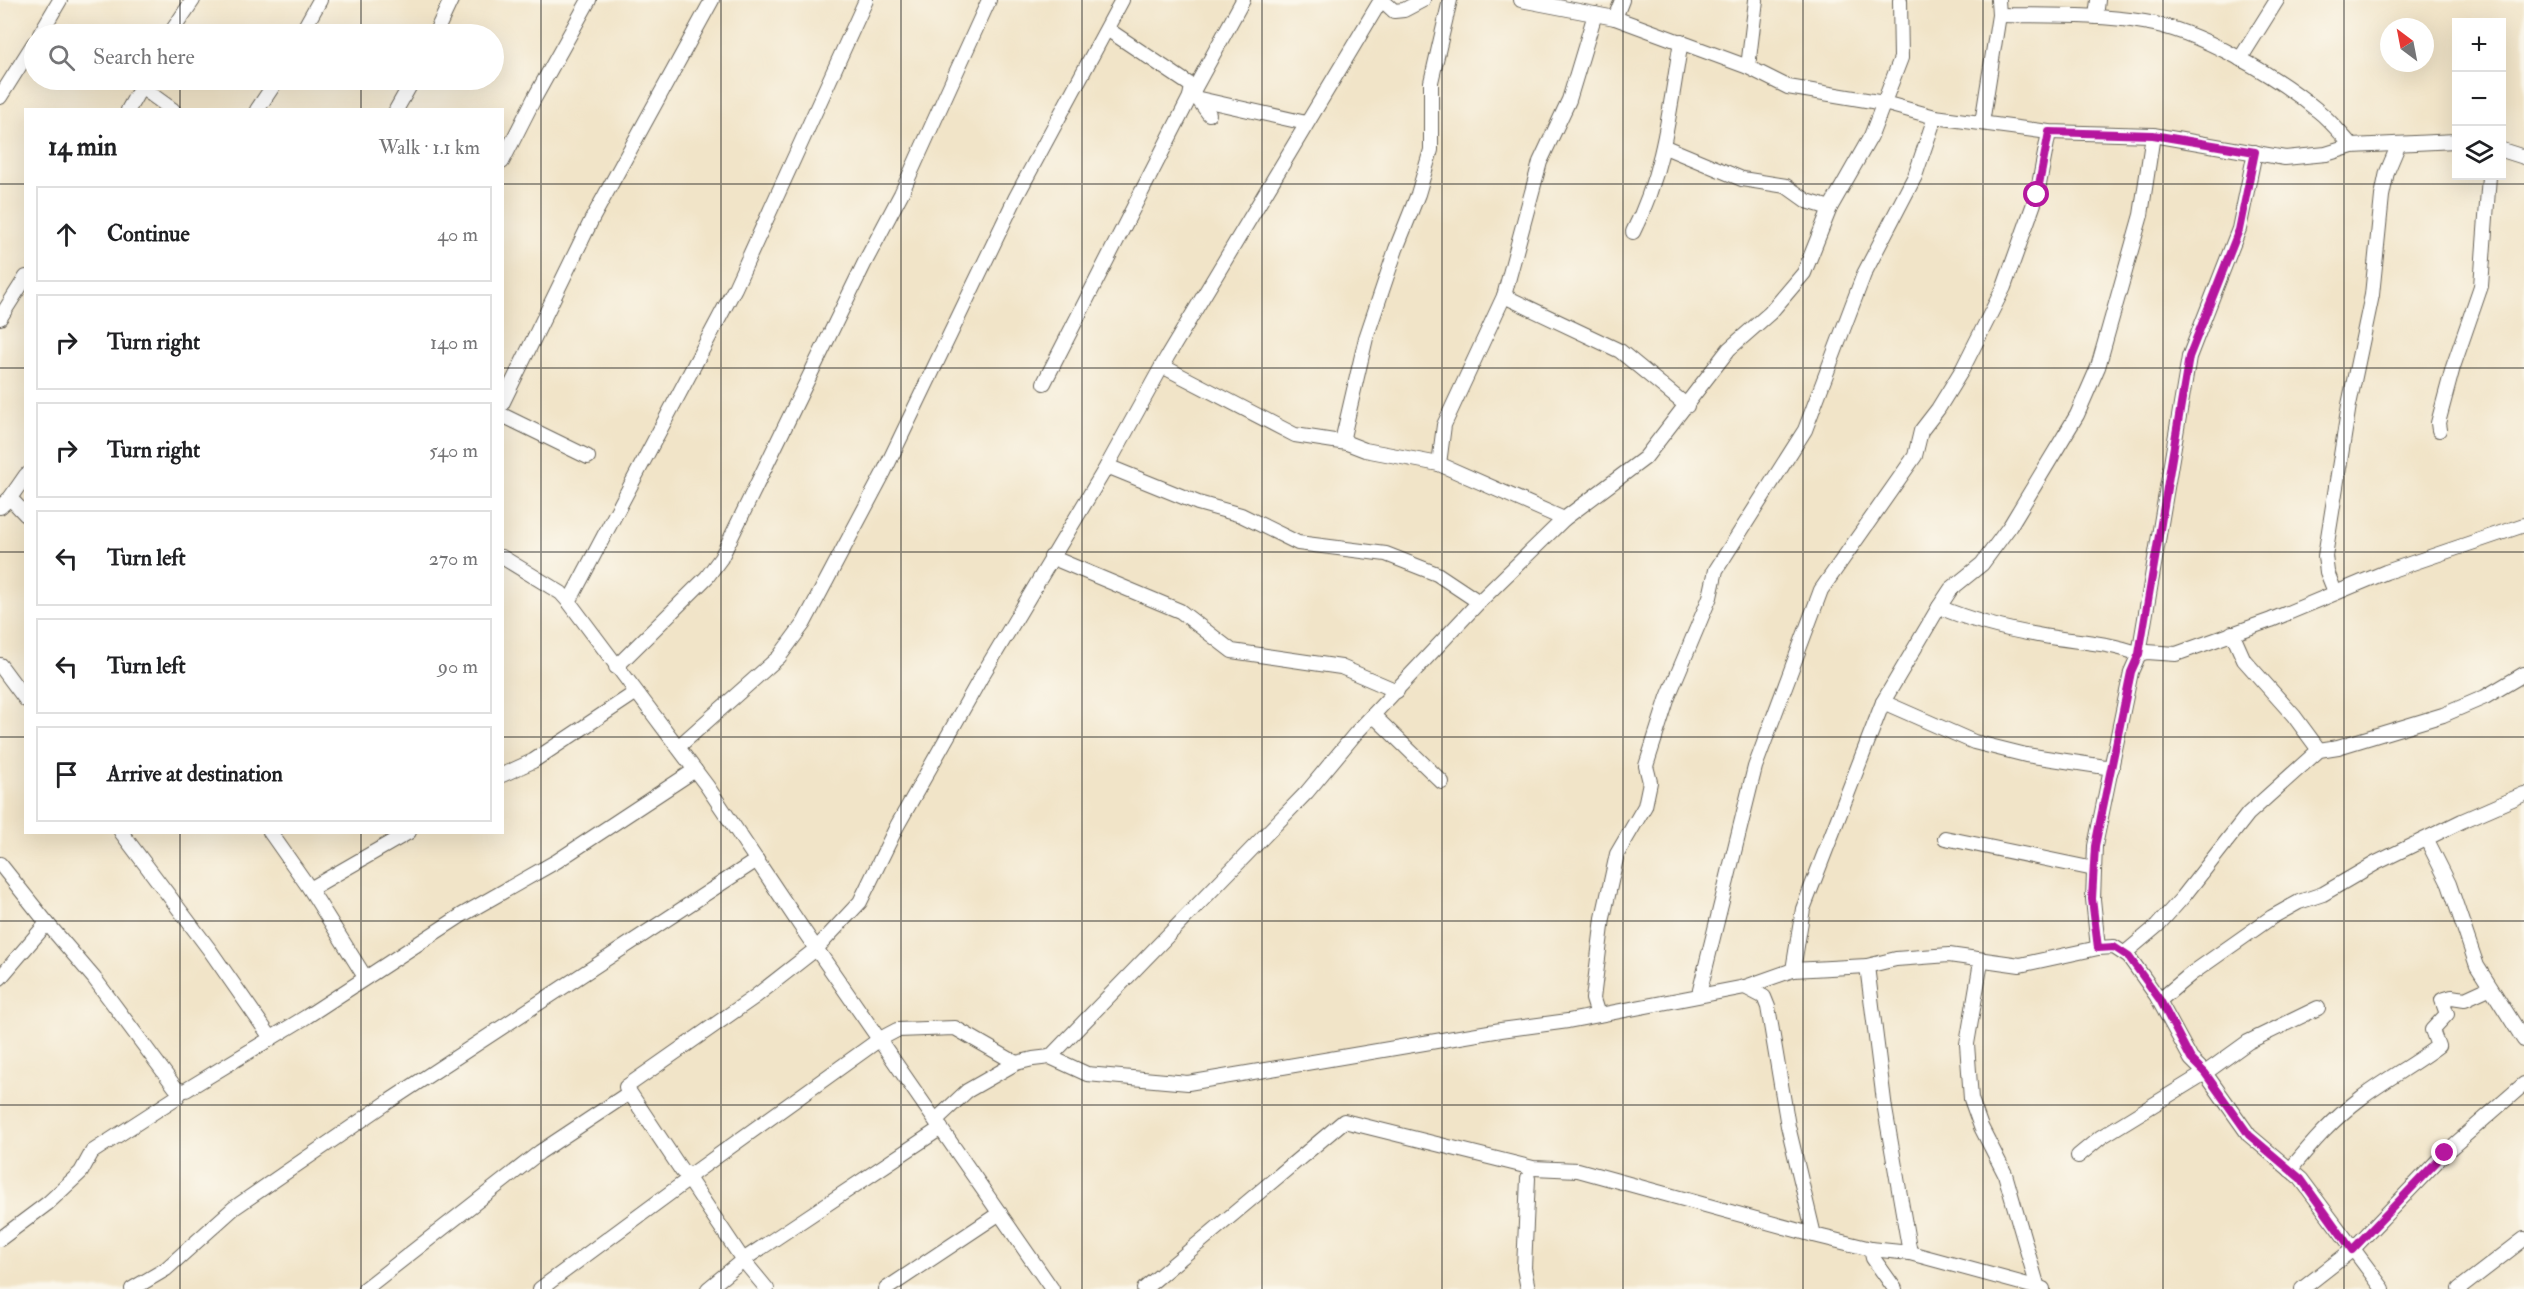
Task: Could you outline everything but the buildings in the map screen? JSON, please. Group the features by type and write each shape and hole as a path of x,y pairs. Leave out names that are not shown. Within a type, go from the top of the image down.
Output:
{"street":[{"path":"46,24 60,0"},
{"path":"177,24 194,0"},
{"path":"307,24 321,0"},
{"path":"440,24 451,0"},
{"path":"504,158 589,0"},
{"path":"504,400 592,219 712,0"},
{"path":"569,602 735,288 866,0"},
{"path":"616,667 707,577 721,558 865,262 901,194 989,0"},
{"path":"678,747 779,657 804,622 884,472 1016,197 1122,0"},
{"path":"1044,383 1190,97 1243,0"},
{"path":"767,1289 743,1260 626,1087 756,996 816,949 860,902 918,788 1107,466 1162,366 1381,0 1394,11 1404,10 1423,0"},
{"path":"1347,443 1343,437 1343,429 1366,338 1396,249 1418,194 1431,150 1431,82 1450,0"},
{"path":"1521,0 1615,18 1748,67 1788,87 1884,103 1935,117 2049,132 2153,135 2285,158 2326,154 2352,146 2398,146 2452,141"},
{"path":"1615,18 1622,0"},
{"path":"1748,67 1756,0"},
{"path":"1050,1057 1307,792 1373,715 1479,602 1564,519 1645,458 1729,349 1770,313 1804,273 1830,208 1871,136 1901,58 1900,0"},
{"path":"1982,123 1999,15 1998,0"},
{"path":"2096,17 2098,0"},
{"path":"2240,59 2277,0"},
{"path":"1439,464 1444,425 1504,296 1540,162 1569,100 1595,14"},
{"path":"1999,15 2096,17 2168,27 2240,59 2313,107 2352,146"},
{"path":"1107,29 1192,86 1190,97"},
{"path":"1634,232 1645,209 1665,147 1681,41"},
{"path":"0,97 24,59"},
{"path":"129,108 139,90"},
{"path":"151,90 171,108"},
{"path":"258,108 270,90"},
{"path":"397,108 407,90"},
{"path":"1190,97 1198,99 1209,114"},
{"path":"1190,97 1306,123"},
{"path":"1598,1015 1593,999 1603,918 1617,854 1645,806 1650,782 1646,766 1668,697 1710,597 1716,570 1805,430 1864,274 1915,176 1935,117"},
{"path":"1699,994 1755,767 1821,590 1915,456 1921,430 1962,370 2004,286 2037,195 2049,132"},
{"path":"1793,970 1803,909 1883,702 1951,589 1982,564 2010,526 2077,415 2098,367 2141,215 2153,135"},
{"path":"2335,592 2327,572 2325,556 2349,405 2373,295 2386,171 2398,146"},
{"path":"1665,147 1742,179 1786,186 1808,201 1830,208"},
{"path":"2506,151 2524,157"},
{"path":"2098,948 2092,899 2095,846 2131,672 2139,654 2189,357 2239,230 2255,152"},
{"path":"2439,430 2438,423 2453,366 2481,286 2489,180"},
{"path":"0,318 24,280"},
{"path":"1504,296 1620,351 1687,406"},
{"path":"1162,366 1295,435 1347,443 1365,450 1439,464 1564,519"},
{"path":"504,416 588,458"},
{"path":"1107,466 1198,503 1241,515 1298,543 1386,554 1437,573 1479,602"},
{"path":"24,478 5,503 24,514"},
{"path":"1939,607 1983,624 2120,647 2139,654 2147,652 2176,654 2271,620 2409,563 2524,525"},
{"path":"1052,557 1180,611 1232,651 1341,667 1397,691"},
{"path":"504,558 561,593 678,747 1052,1289"},
{"path":"2232,633 2244,660 2294,716 2319,750"},
{"path":"0,665 24,697"},
{"path":"2125,953 2157,926 2183,897 2248,814 2319,750 2338,747 2371,735 2383,734 2443,715 2485,697 2524,674"},
{"path":"504,774 533,760 635,693"},
{"path":"1883,702 1974,742 2025,755 2112,768"},
{"path":"1373,715 1442,782"},
{"path":"0,1239 48,1203 81,1172 92,1152 177,1097 181,1091 271,1038 462,915 556,861 695,770"},
{"path":"2160,1000 2191,974 2272,917 2299,902 2324,894 2376,863 2524,794"},
{"path":"123,834 209,949 271,1038"},
{"path":"271,834 365,977"},
{"path":"310,890 407,834"},
{"path":"1945,838 2094,869"},
{"path":"2427,840 2449,884 2477,966 2524,1040"},
{"path":"132,1289 166,1269 234,1208 391,1100 757,860"},
{"path":"0,864 94,978 181,1091"},
{"path":"0,978 46,922"},
{"path":"708,1289 743,1260 939,1124 967,1091 1016,1063 1050,1057 1087,1074 1188,1083 1598,1015 1745,987 1793,970 1867,966 1896,959 1949,955 1981,962 2020,965 2098,948 2114,947 2125,953 2160,1000 2191,1059 2205,1073 2249,1135 2301,1179 2383,1289"},
{"path":"1981,962 1968,1044 1971,1099 1981,1127 2005,1174 2041,1288"},
{"path":"1867,966 1885,1109 1910,1253"},
{"path":"1745,987 1764,997 1768,1007 1788,1126 1814,1235"},
{"path":"2290,1170 2322,1131 2362,1097 2409,1069 2438,1047 2432,1030 2447,1014 2442,1000 2452,997 2464,999 2489,988"},
{"path":"2078,1156 2101,1137 2205,1073 2248,1042 2318,1008"},
{"path":"540,1289 688,1177 880,1039 897,1030 955,1028 1016,1063"},
{"path":"2302,1289 2352,1250 2445,1153 2524,1084"},
{"path":"365,1289 540,1152 629,1093"},
{"path":"1144,1289 1330,1136 1344,1121 1533,1168 1578,1170 1814,1235 1871,1249 1910,1253 2041,1288"},
{"path":"1528,1178 1524,1268 1528,1289"},
{"path":"886,1289 1000,1213"},
{"path":"2459,1289 2524,1239"},
{"path":"1871,1249 1873,1258 1895,1289"}],"route":[{"path":"2037,195 2049,132 2153,135 2255,152 2239,230 2196,334 2184,380 2139,654 2131,672 2095,846 2092,899 2098,948 2114,947 2129,957 2160,1000 2191,1059 2205,1073 2249,1135 2301,1179 2352,1250 2383,1215 2418,1183 2445,1153"}]}
